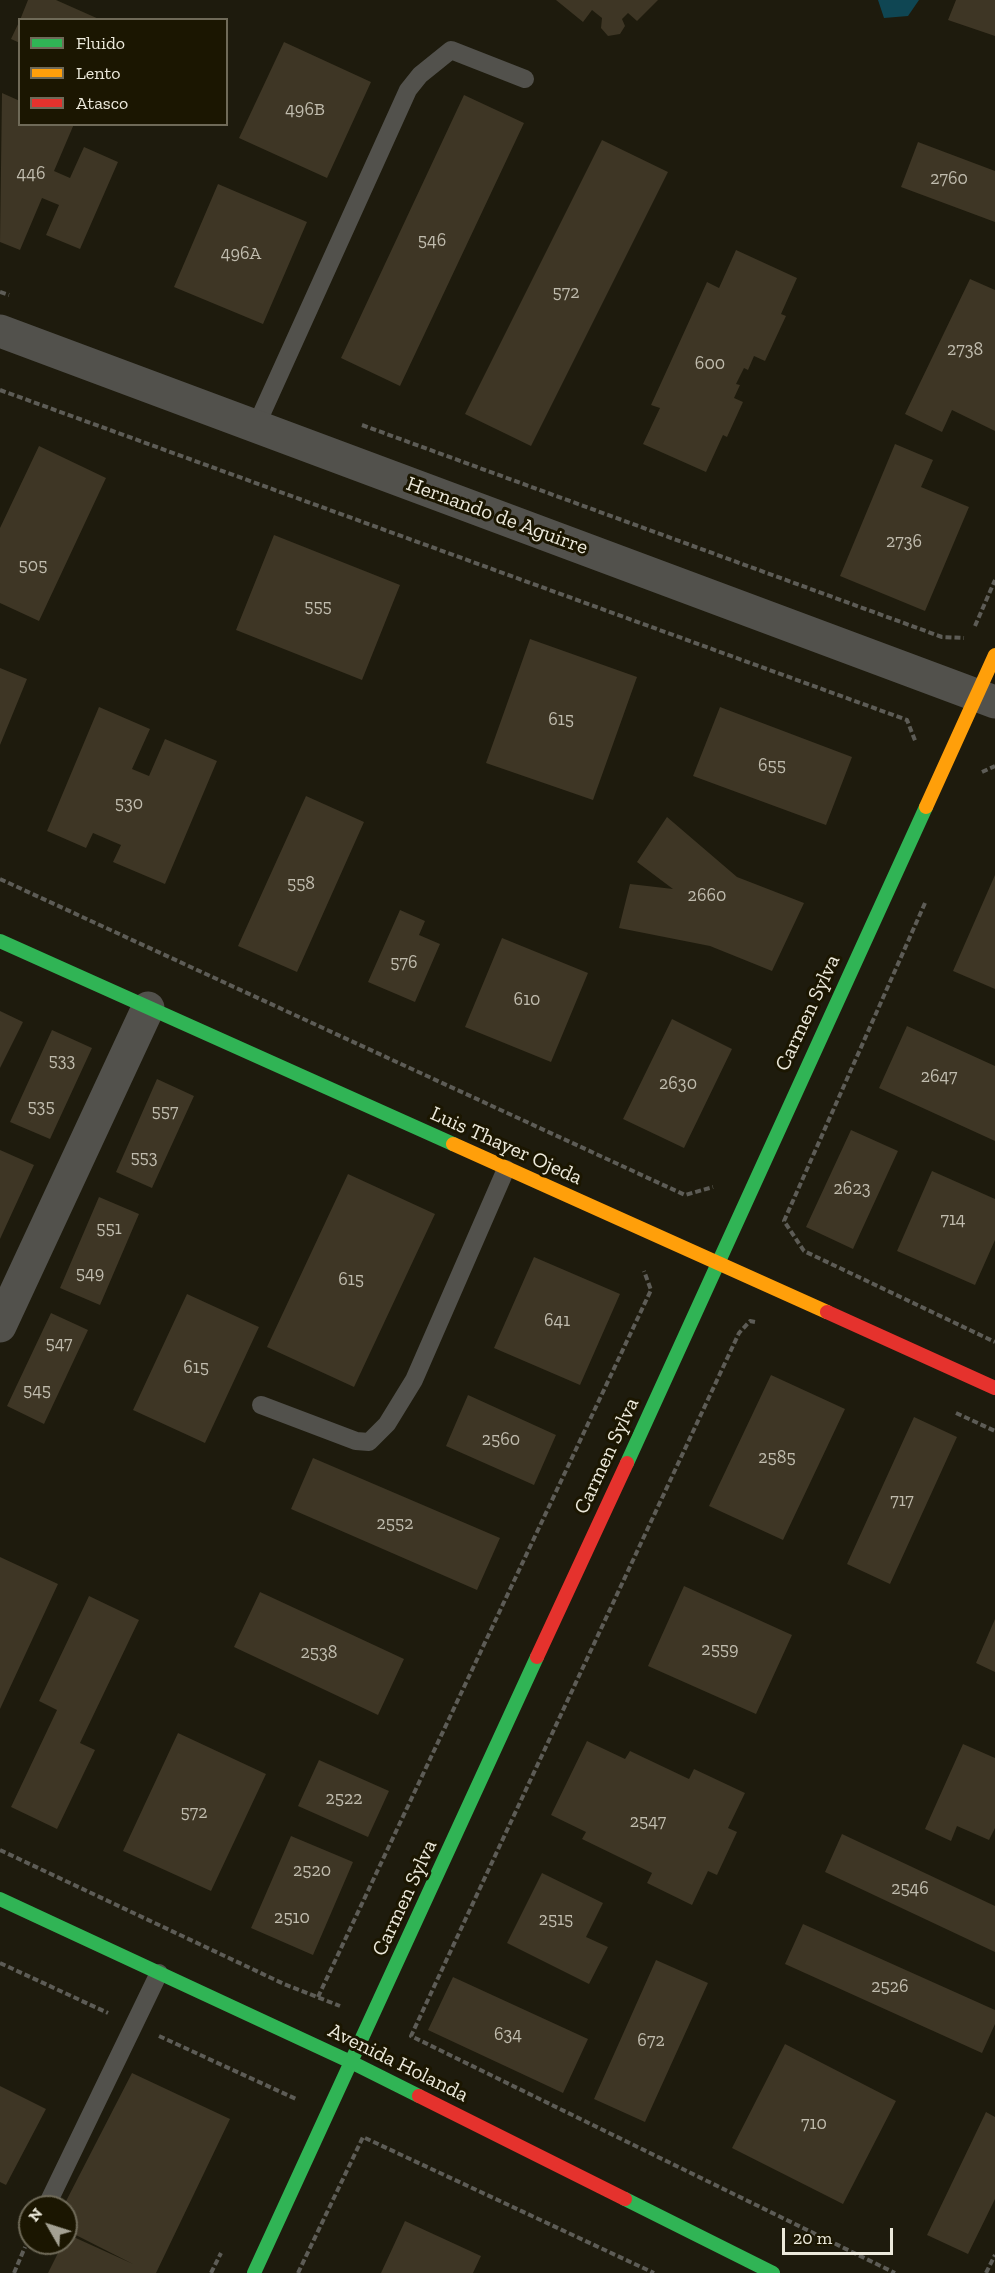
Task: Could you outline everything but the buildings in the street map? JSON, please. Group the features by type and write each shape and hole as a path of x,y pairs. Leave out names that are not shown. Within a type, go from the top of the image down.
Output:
{"street":[{"name":"Hernando de Aguirre","path":"0,331 986,698"},
{"name":"Carmen Sylva","path":"254,2273 718,1264 986,698 995,655"},
{"name":"Luis Thayer Ojeda","path":"0,941 995,1388"},
{"path":"0,1326 148,1008"},
{"name":"Avenida Holanda","path":"0,1899 352,2063 773,2273"}],"lane":[{"path":"256,426 408,90 420,75 451,50 525,79"},
{"path":"261,1405 356,1441 369,1442 387,1424 414,1380 506,1168"},
{"path":"52,2195 159,1973"}],"path":[{"path":"0,292 11,296"},
{"path":"0,390 907,720 918,749"},
{"path":"361,424 942,637 962,639 968,635"},
{"path":"972,631 995,580"},
{"path":"978,781 983,771 995,766"},
{"path":"0,879 685,1195 712,1189"},
{"path":"926,899 784,1221 804,1251 995,1342"},
{"path":"318,1997 651,1290"},
{"path":"739,1333 411,2036 895,2273"},
{"path":"0,1850 284,1984 343,2007"},
{"path":"239,2073 297,2099"},
{"path":"298,2273 363,2137 654,2273"},
{"path":"14,2273 22,2255"},
{"path":"986,2273 995,2255"}],"water":[{"path":"878,0 919,0 908,16 884,18"}],"traffic: fast":[{"path":"627,1463 926,807"},
{"path":"0,941 453,1144"},
{"path":"254,2273 537,1657"},
{"path":"0,1899 419,2096"},
{"path":"625,2199 773,2273"}],"traffic: slow":[{"path":"926,807 995,655"},
{"path":"453,1144 827,1312"}],"traffic: jam":[{"path":"827,1312 995,1388"},
{"path":"537,1657 627,1463"},
{"path":"419,2096 625,2199"}]}
